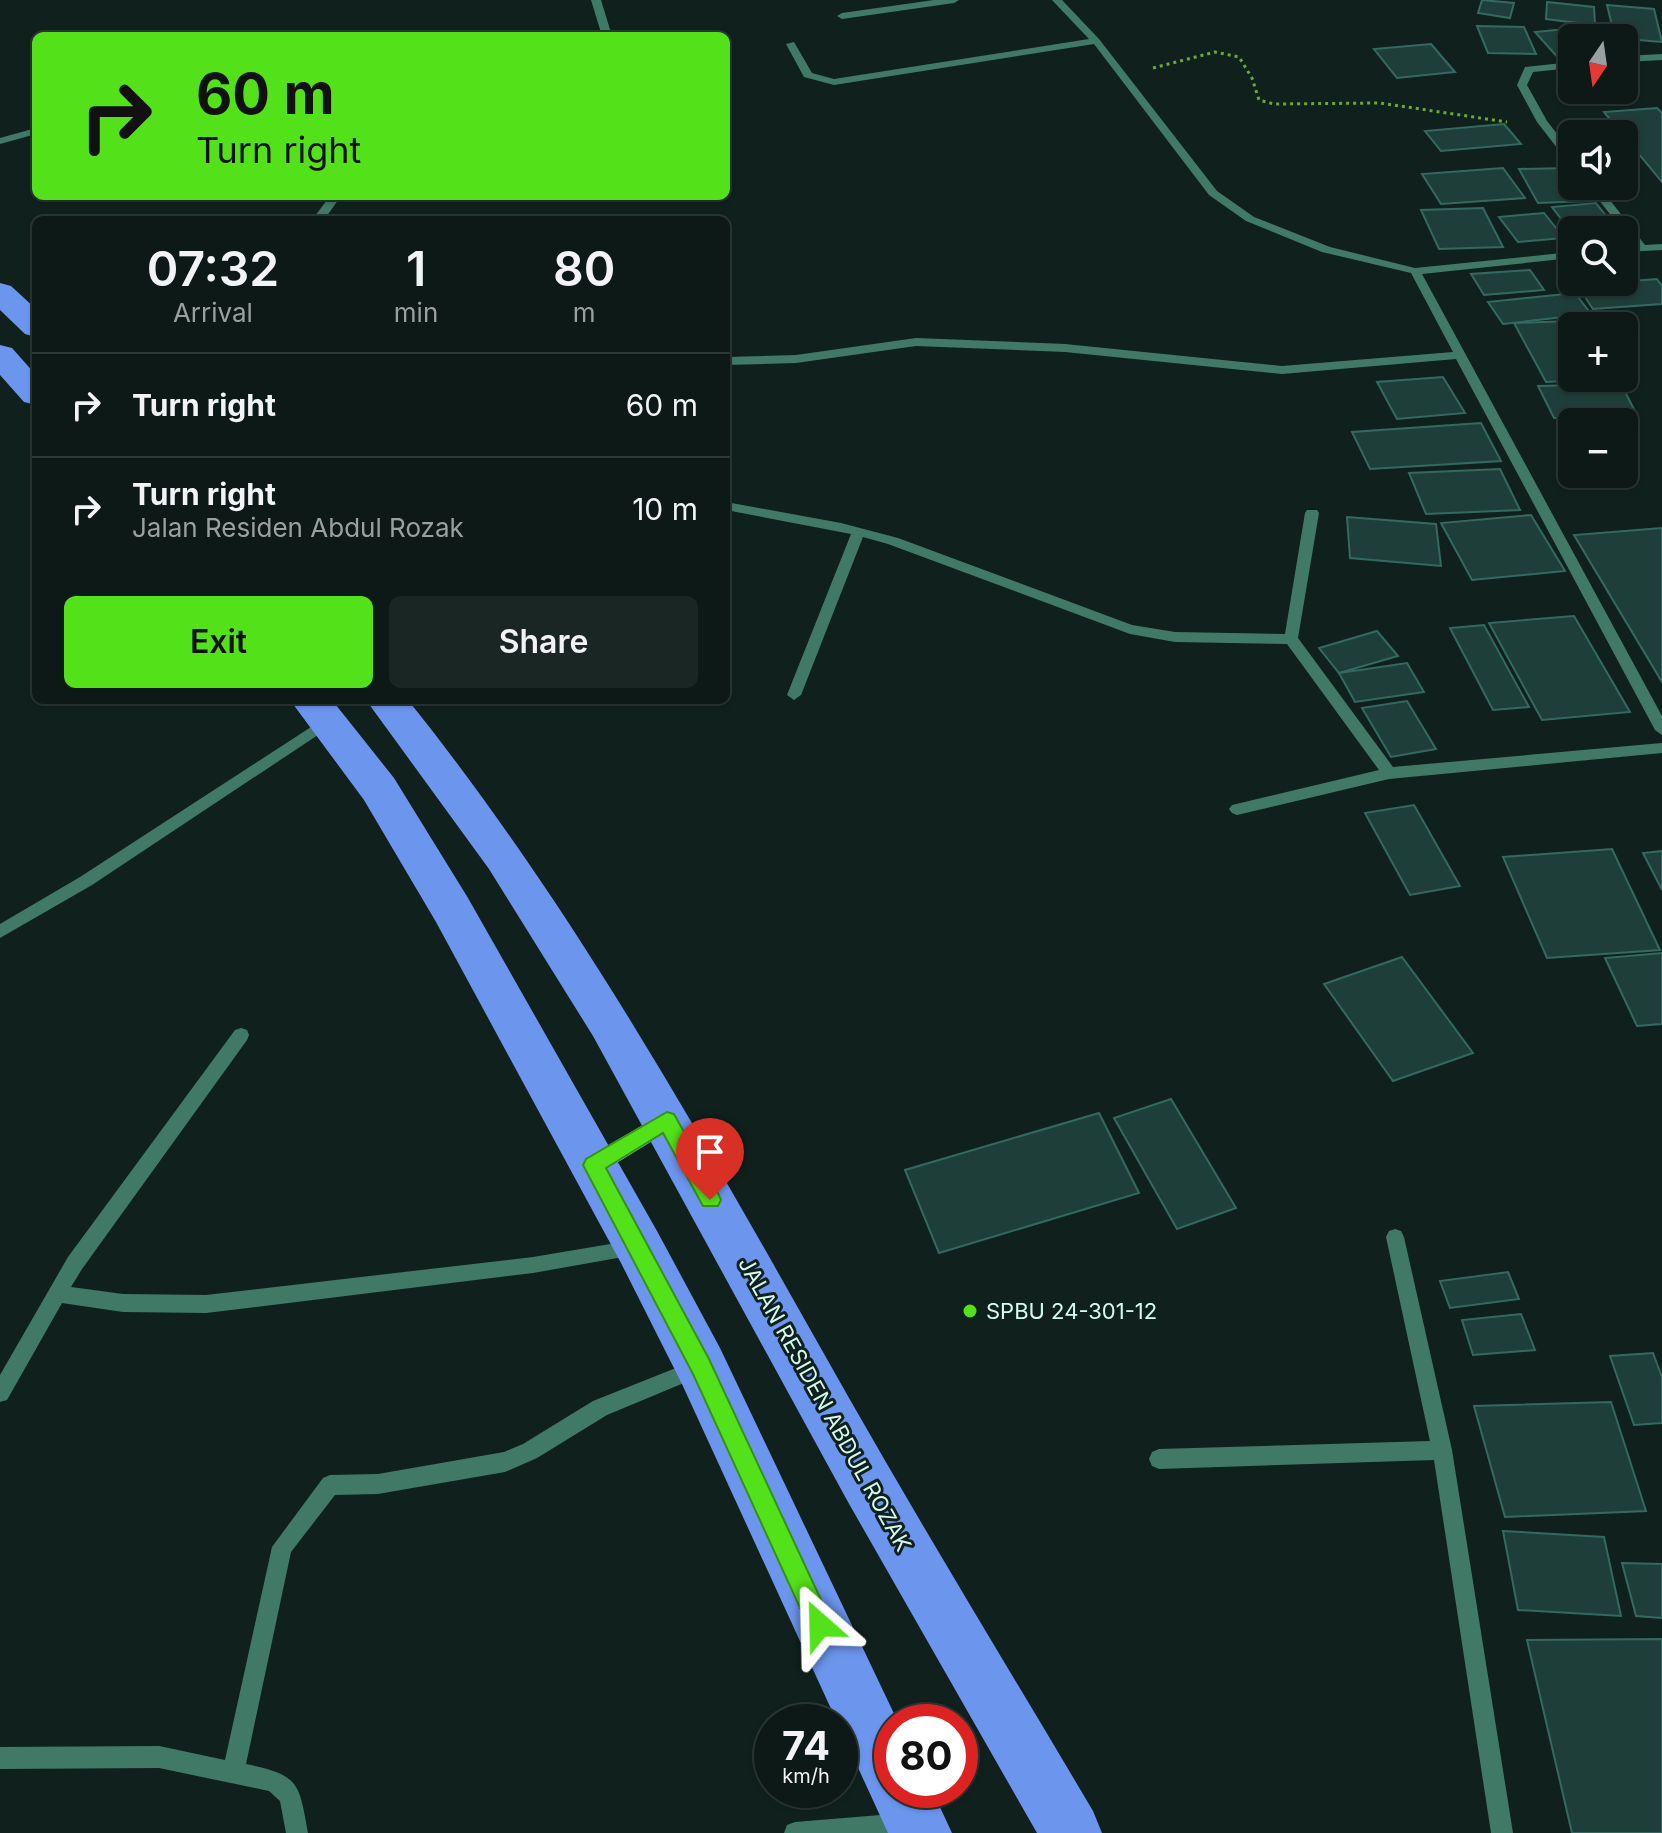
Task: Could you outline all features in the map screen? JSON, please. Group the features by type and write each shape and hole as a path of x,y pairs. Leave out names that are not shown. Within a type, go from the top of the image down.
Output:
{"highway":[{"path":"0,293 32,323"},
{"path":"0,355 32,391"},
{"name":"JALAN RESIDEN ABDUL ROZAK","path":"389,704 452,780 547,923 667,1120 827,1411 1071,1833"},
{"path":"319,710 379,789 452,910 639,1247 701,1366 874,1735"}],"main road":[{"path":"594,1165 667,1120"}],"street":[{"path":"596,0 606,32"},
{"path":"842,16 954,0"},
{"path":"1057,0 1096,41 1169,140 1223,202 1250,219 1312,245 1415,271 1558,256"},
{"path":"791,44 808,75 834,82 1096,41"},
{"path":"1638,58 1662,57"},
{"path":"1558,66 1529,69 1522,85 1558,143"},
{"path":"0,141 32,132"},
{"path":"1604,200 1642,248"},
{"path":"1638,248 1662,247"},
{"path":"1415,271 1662,730"},
{"path":"730,361 796,359 916,342 1065,348 1282,370 1460,355"},
{"path":"730,507 859,531 893,541 1130,629 1175,637 1291,639"},
{"path":"1312,513 1291,639 1389,773"},
{"path":"794,695 859,531"},
{"path":"0,932 86,881 319,710"},
{"path":"1237,809 1389,773 1662,748"},
{"path":"0,1393 75,1263 241,1035"},
{"path":"1395,1237 1442,1450 1502,1833"},
{"path":"57,1294 123,1303 206,1304 533,1265 639,1247"},
{"path":"233,1773 282,1547 330,1485 378,1484 505,1462 530,1451 600,1408 701,1366"},
{"path":"1159,1459 1442,1450"},
{"path":"0,1758 159,1757 274,1781 290,1795 297,1833"},
{"path":"795,1833 895,1808"}],"path":[{"path":"1122,76 1215,52 1239,57 1252,78 1259,100 1274,104 1380,103 1547,129"}],"building":[{"path":"1482,0 1514,3 1510,18 1478,13"},
{"path":"1547,2 1594,7 1595,24 1546,19"},
{"path":"1607,5 1654,9 1662,42 1638,40 1638,24 1612,24"},
{"path":"1477,26 1524,27 1536,54 1488,53"},
{"path":"1558,30 1558,58 1535,32"},
{"path":"1431,44 1455,72 1397,78 1374,49"},
{"path":"1657,108 1662,113 1662,182 1638,153 1638,120 1611,120 1604,112"},
{"path":"1504,124 1521,144 1441,151 1425,131"},
{"path":"1503,168 1525,198 1441,204 1422,174"},
{"path":"1558,168 1558,200 1589,201 1538,203 1519,169"},
{"path":"1596,203 1606,216 1559,216 1552,207"},
{"path":"1483,208 1503,247 1439,249 1421,210"},
{"path":"1544,213 1558,230 1558,239 1518,242 1499,217"},
{"path":"1530,270 1544,290 1484,295 1471,274"},
{"path":"1657,279 1662,286 1662,304 1593,309 1584,296 1638,296 1638,280"},
{"path":"1558,295 1577,296 1589,312 1558,312 1558,318 1503,324 1488,302"},
{"path":"1558,321 1558,381 1546,382 1514,323"},
{"path":"1443,377 1465,413 1397,419 1377,382"},
{"path":"1538,386 1558,386 1558,392 1625,392 1633,408 1558,408 1558,418 1554,418"},
{"path":"1481,423 1501,461 1370,469 1352,432"},
{"path":"1500,469 1520,510 1426,514 1409,473"},
{"path":"1531,515 1565,571 1472,580 1441,523"},
{"path":"1347,517 1436,524 1441,566 1350,558"},
{"path":"1662,528 1662,682 1574,535"},
{"path":"1574,616 1630,712 1542,720 1489,623"},
{"path":"1484,625 1529,707 1493,710 1450,628"},
{"path":"1377,631 1398,656 1339,673 1319,648"},
{"path":"1407,663 1424,692 1355,702 1339,673"},
{"path":"1407,701 1436,749 1391,757 1362,708"},
{"path":"1414,805 1460,886 1410,895 1365,813"},
{"path":"1612,849 1660,950 1547,958 1503,857"},
{"path":"1662,851 1662,890 1643,853"},
{"path":"1662,953 1662,1024 1637,1026 1605,958"},
{"path":"1402,957 1473,1053 1393,1081 1324,984"},
{"path":"1171,1099 1236,1208 1177,1229 1114,1118"},
{"path":"1099,1113 1139,1193 939,1253 905,1170"},
{"path":"1508,1272 1519,1299 1450,1308 1440,1281"},
{"path":"1521,1314 1535,1350 1473,1355 1462,1320"},
{"path":"1653,1353 1662,1377 1662,1423 1634,1425 1610,1356"},
{"path":"1611,1402 1646,1511 1505,1517 1474,1406"},
{"path":"1503,1531 1604,1537 1621,1616 1518,1610"},
{"path":"1622,1563 1662,1564 1662,1618 1636,1616"},
{"path":"1662,1639 1662,1833 1572,1833 1527,1640"}],"place":[{"name":"SPBU 24-301-12","path":"970,1311"}],"route":[{"path":"710,1200 667,1120 594,1165 701,1366 820,1625"}]}
